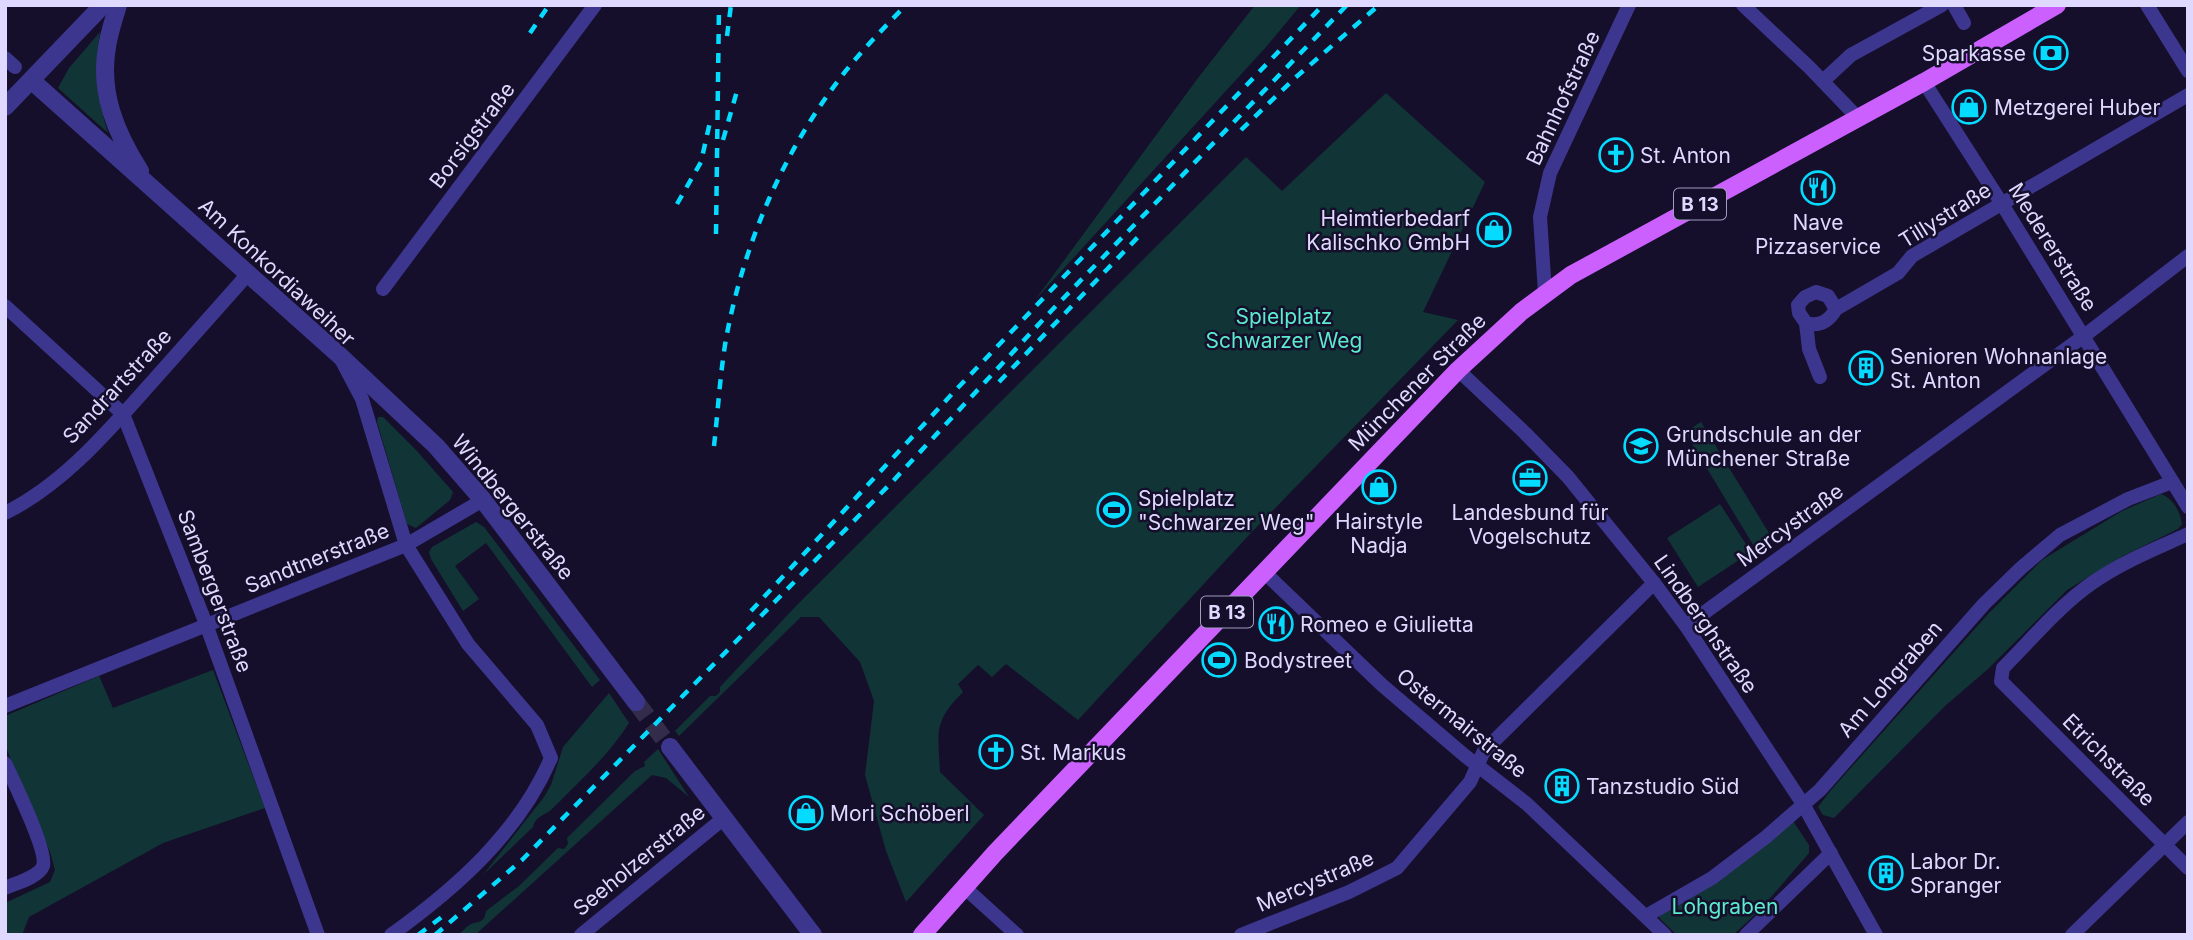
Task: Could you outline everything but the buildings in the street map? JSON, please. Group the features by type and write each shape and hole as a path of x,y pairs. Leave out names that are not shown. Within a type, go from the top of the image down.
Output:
{"main road":[{"name":"Münchener Straße","path":"922,935 964,887 1458,370 1504,326 1571,275 1924,82 2057,5"}],"street":[{"path":"5,107 103,5"},
{"path":"118,5 107,47 104,76 108,105 116,129 153,191"},
{"name":"Borsigstraße","path":"383,289 595,5"},
{"name":"Bahnhofstraße","path":"1545,293 1540,216 1550,173 1629,5"},
{"path":"1743,5 1858,118"},
{"path":"1823,81 1851,55 1942,5"},
{"path":"1954,5 1964,23"},
{"path":"2147,5 2188,71"},
{"name":"Am Konkordiaweiher","path":"31,80 338,354 362,399 407,545 468,644 537,725 551,758 531,798 507,832 430,906 391,935"},
{"name":"Medererstraße","path":"1924,82 2188,507"},
{"name":"Tillystraße","path":"1806,323 1822,323 1830,319 1836,309 1898,273 1912,256 2188,95"},
{"name":"Mercystraße","path":"1686,626 2084,337 2188,256"},
{"name":"Sandrartstraße","path":"5,513 58,479 123,414 248,274"},
{"path":"1820,377 1809,349 1806,323 1799,313 1798,305 1816,292 1828,296 1836,309"},
{"name":"Sambergerstraße","path":"5,306 123,414 206,624 318,935"},
{"name":"Windbergerstraße","path":"338,354 436,446 483,500 636,702"},
{"name":"Lindberghstraße","path":"1458,370 1567,477 1686,626 1803,804 1876,935"},
{"name":"Am Lohgraben","path":"1646,916 1712,878 1766,838 1820,790 1984,604 2060,535 2128,499 2172,482"},
{"name":"Sandtnerstraße","path":"5,706 407,545 483,500"},
{"name":"Etrichstraße","path":"2188,534 2119,566 2067,603 2003,668 2001,681 2188,868"},
{"name":"Ostermairstraße","path":"1265,572 1382,685 1527,804 1665,935"},
{"name":"Mercystraße","path":"1241,935 1349,892 1397,868 1470,782 1483,753 1491,744 1654,583"},
{"path":"670,747 813,935"},
{"path":"5,763 36,834 44,865 39,871 5,888"},
{"name":"Seeholzerstraße","path":"580,935 724,818"},
{"path":"2072,935 2188,822"},
{"path":"1746,935 1831,853"},
{"path":"964,887 1017,935"}],"green space":[{"path":"1255,5 1301,5 1266,47 1035,300 1198,78"},
{"path":"100,32 98,83 108,133 58,88 69,68"},
{"name":"Spielplatz Schwarzer Weg","path":"1386,93 1485,182 1423,312 1458,320 1249,535 1078,720 1006,664 992,677 978,665 958,684 963,692 946,712 938,737 940,772 984,815 906,902 886,851 865,775 874,701 860,662 819,617 801,617 679,736 675,731 710,696 716,696 720,692 720,687 796,606 1246,157 1282,191"},
{"path":"378,417 383,417 417,451 453,492 450,500 416,528 407,524 377,422"},
{"path":"1701,422 1772,538 1755,548 1685,432"},
{"path":"2161,494 2173,503 2178,511 2182,524 2178,529 2123,556 2067,590 1988,669 1945,706 1834,818 1823,815 1818,807 1831,790 1989,613 2042,560 2122,511"},
{"path":"1720,504 1751,552 1698,587 1667,538"},
{"path":"476,522 484,527 600,680 592,687 486,543 455,566 479,599 463,611 429,552 432,547"},
{"path":"213,670 265,808 163,843 29,917 22,935 5,935 5,903 50,882 55,870 5,745 5,716 99,676 113,708"},
{"path":"609,693 629,723 621,735 583,778 552,809 538,818 533,827 483,875 544,797 551,785 563,747"},
{"path":"658,749 689,797 666,778 652,775 475,935 458,935 469,925 483,920 486,911 519,886 558,848 564,849 568,844 567,838 635,771 645,766 644,762"},
{"name":"Lohgraben","path":"1793,821 1809,845 1809,853 1759,911 1733,935 1677,935 1660,919 1659,916"}],"tunnel":[{"path":"636,702 670,747"}],"railway":[{"path":"530,33 549,5"},
{"path":"716,234 719,5"},
{"path":"727,36 731,5"},
{"path":"714,446 724,352 733,305 767,204 799,140 838,81 870,42 906,5"},
{"path":"751,611 952,394 1323,5"},
{"path":"435,935 522,860 626,754 893,481 1053,309 1347,5"},
{"path":"1241,130 1295,78 1379,5"},
{"path":"723,140 737,91"},
{"path":"677,204 701,162 710,122"},
{"path":"999,382 1140,235"},
{"path":"418,935 443,916"}],"place":[{"name":"Sparkasse","path":"2051,53"},
{"name":"Metzgerei Huber","path":"1969,107"},
{"name":"St. Anton","path":"1616,155"},
{"name":"Nave Pizzaservice","path":"1818,188"},
{"name":"Heimtierbedarf Kalischko GmbH","path":"1494,230"},
{"name":"Senioren Wohnanlage St. Anton","path":"1866,368"},
{"name":"Grundschule an der Münchener Straße","path":"1641,446"},
{"name":"Landesbund für Vogelschutz","path":"1530,478"},
{"name":"Hairstyle Nadja","path":"1379,487"},
{"name":"Spielplatz \"Schwarzer Weg\"","path":"1114,510"},
{"name":"Romeo e Giulietta","path":"1276,624"},
{"name":"Bodystreet","path":"1219,660"},
{"name":"St. Markus","path":"996,752"},
{"name":"Tanzstudio Süd","path":"1562,786"},
{"name":"Mori Schöberl","path":"806,813"},
{"name":"Labor Dr. Spranger","path":"1886,873"}]}
